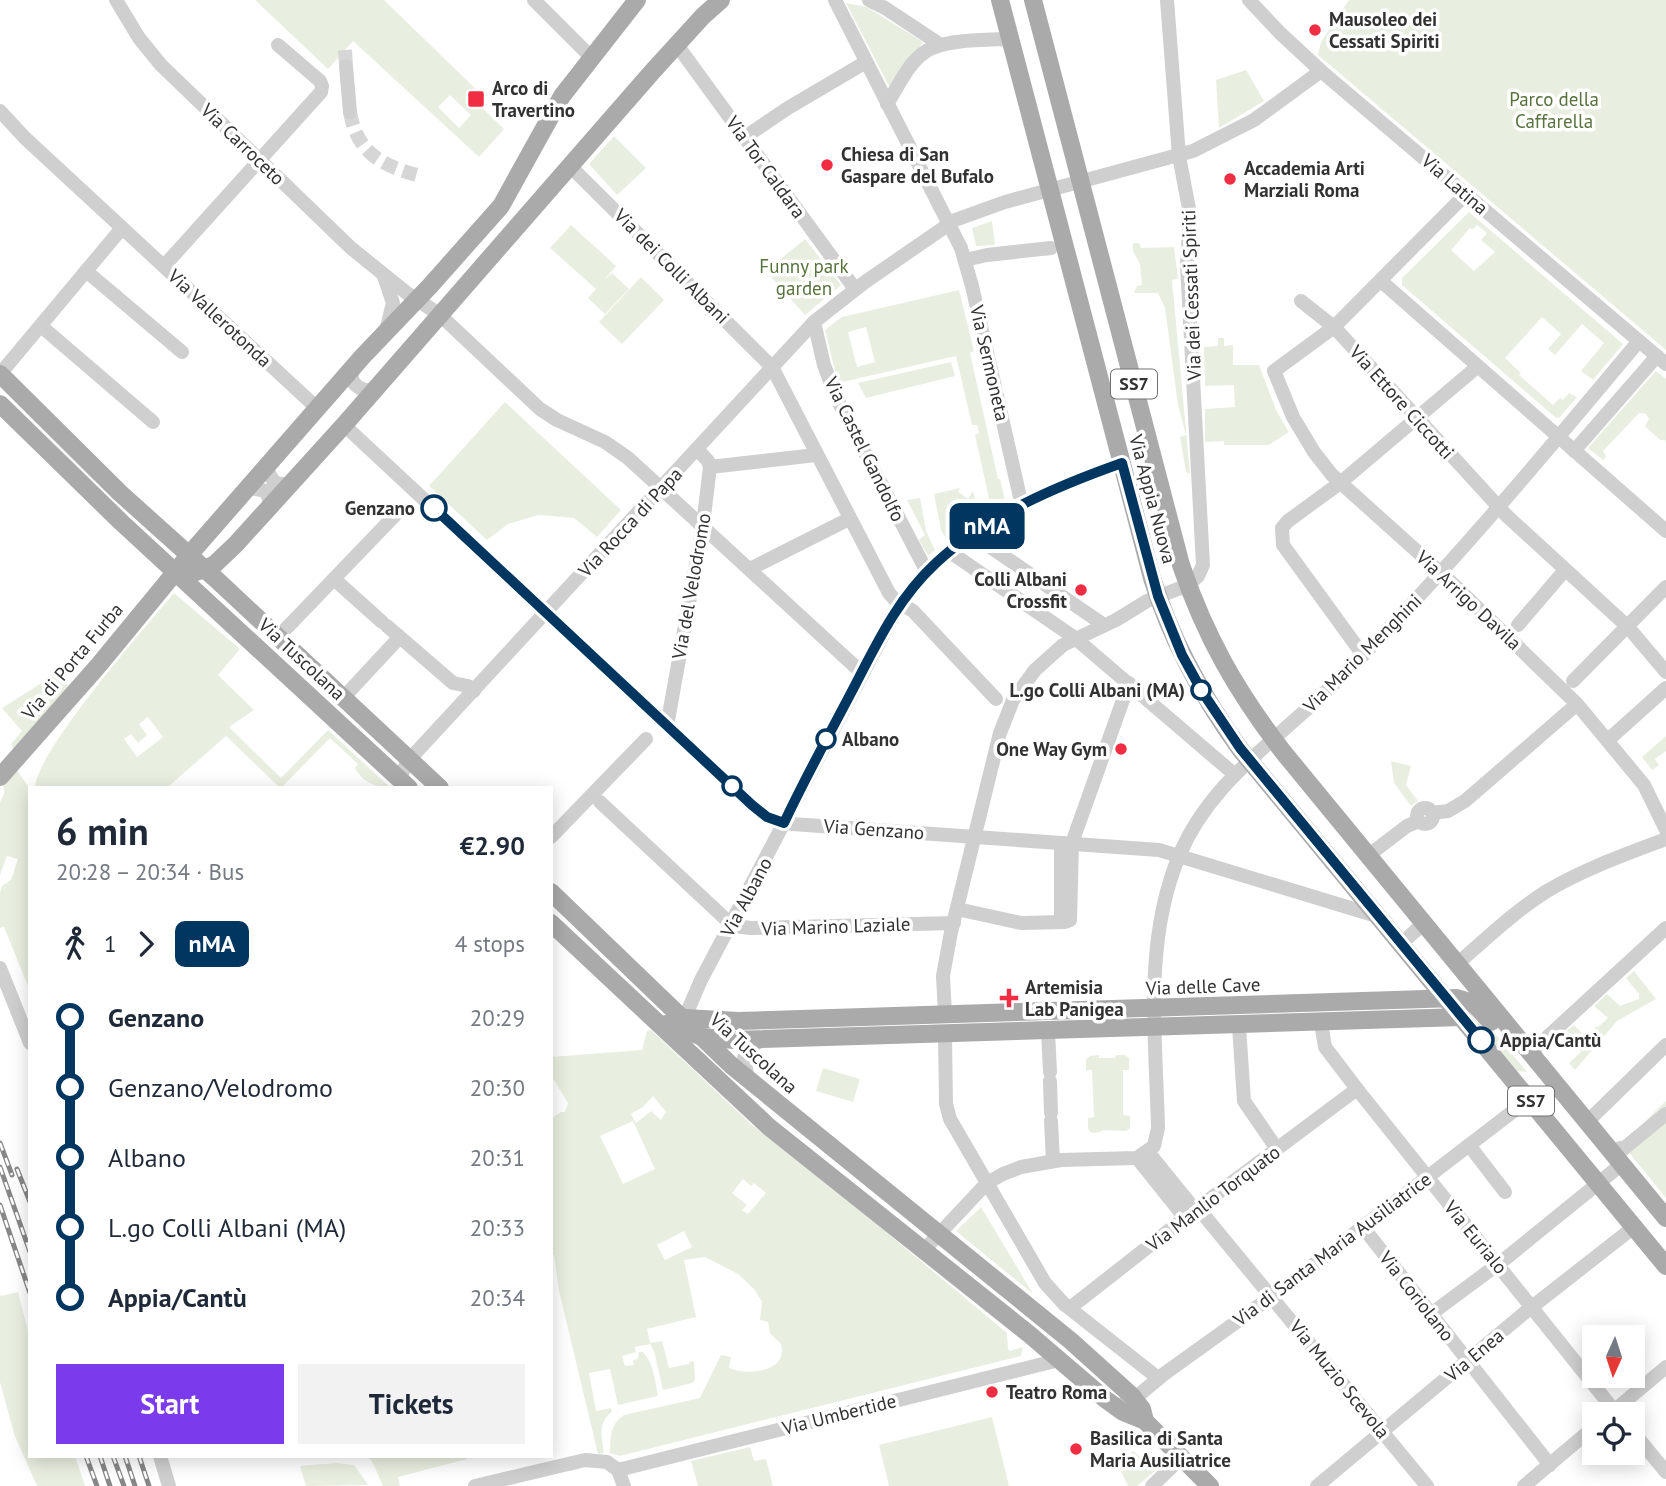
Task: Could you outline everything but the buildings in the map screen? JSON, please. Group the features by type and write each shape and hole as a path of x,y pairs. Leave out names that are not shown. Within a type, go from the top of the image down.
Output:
{"main road":[{"name":"Via di Porta Furba","path":"0,777 189,555 504,201 557,103 637,0"},
{"path":"175,572 212,575 230,550 375,390 677,45 721,0"},
{"name":"Via Appia Nuova","path":"1000,0 1158,596 1196,681 1226,729 1250,759 1666,1266"},
{"name":"Via Appia Nuova","path":"1033,0 1188,585 1215,650 1236,686 1273,738 1547,1074 1621,1156 1666,1218"},
{"name":"Via Tuscolana","path":"0,374 103,477 438,786"},
{"name":"Via Tuscolana","path":"0,404 97,499 404,783"},
{"name":"Via Tuscolana","path":"553,894 682,1024"},
{"path":"553,925 769,1127 1030,1334 1108,1401 1145,1421 1210,1486"},
{"name":"Via delle Cave","path":"682,1024 1447,999 1470,1001 1483,1012 1519,1055 1547,1074"},
{"path":"945,1014 945,1035"},
{"path":"650,1016 682,1024 703,1037"},
{"name":"Via delle Cave","path":"703,1037 734,1040 945,1035 1462,1017"},
{"name":"Via Tuscolana","path":"703,1037 783,1108 1044,1317 1134,1399"},
{"path":"1134,1399 1145,1421"}],"street":[{"name":"Via Carroceto","path":"116,0 139,38 161,65 351,248 439,314 551,417 615,448 703,525 861,672"},
{"path":"534,0 591,57"},
{"name":"Via Sermoneta","path":"835,0 950,223 965,260 1022,506"},
{"path":"869,0 942,45"},
{"name":"Via dei Cessati Spiriti","path":"1167,0 1180,156 1190,214 1188,286 1203,558 1200,573 1188,585"},
{"name":"Via Latina","path":"1249,0 1321,71 1661,360"},
{"path":"887,104 919,57 929,49 942,45 1010,39"},
{"path":"164,266 261,161 322,89 320,81 278,45"},
{"name":"Via Tor Caldara","path":"677,45 855,289"},
{"path":"745,137 866,62"},
{"name":"Via Rocca di Papa","path":"410,759 814,322 855,289 950,223 985,208 1180,156 1254,120 1321,71"},
{"path":"346,73 350,112"},
{"name":"Via Vallerotonda","path":"0,111 25,138 318,409"},
{"name":"Via dei Colli Albani","path":"570,166 772,367"},
{"path":"1334,327 1466,194"},
{"path":"0,374 122,228"},
{"path":"965,260 1051,248"},
{"path":"86,271 182,352"},
{"path":"384,275 393,303 386,332"},
{"path":"1381,281 1666,531"},
{"name":"Via Ettore Ciccotti","path":"1301,301 1334,327 1499,508 1628,627 1666,672"},
{"name":"Via Castel Gandolfo","path":"814,322 824,365 836,397 927,572"},
{"path":"41,326 153,422"},
{"name":"Via Arrigo Davila","path":"1334,327 1274,371 1296,422 1319,460 1340,483 1441,573 1577,704 1644,785 1666,830"},
{"name":"Via Mario Menghini","path":"1143,1155 1155,1143 1158,1128 1155,959 1160,922 1179,856 1203,813 1234,774 1363,655 1441,573 1559,438 1639,341"},
{"path":"1574,451 1661,360"},
{"path":"772,367 889,593 913,611 996,699"},
{"path":"1363,655 1283,545 1283,526 1340,483 1477,367"},
{"path":"352,369 351,376 356,385 366,390 375,390"},
{"name":"Via Genzano","path":"344,425 667,726 774,821 1159,850 1380,917"},
{"path":"697,449 710,467 816,454"},
{"name":"Via Albano","path":"682,1024 701,980 861,672 900,603 927,572 973,535 1022,506 1122,463"},
{"path":"268,465 269,474 275,482 289,485"},
{"name":"Via del Velodromo","path":"667,726 703,525 710,467"},
{"path":"250,488 266,491 271,506"},
{"path":"278,637 401,509"},
{"path":"750,569 843,522"},
{"path":"973,535 1104,625"},
{"path":"950,552 1075,638 1234,774"},
{"path":"1518,625 1565,569"},
{"path":"203,597 212,575"},
{"path":"334,579 453,683 468,686 474,691"},
{"path":"945,1014 943,976 955,916 1000,733 1010,705 1040,664 1059,647 1158,596 1188,585"},
{"path":"1573,681 1666,587"},
{"path":"344,697 397,640"},
{"path":"1066,843 1129,683"},
{"path":"1608,740 1666,688"},
{"path":"1369,855 1407,826 1465,801 1577,704"},
{"path":"553,835 646,738"},
{"name":"Via Tuscolana","path":"404,783 404,766 410,759"},
{"path":"600,802 731,925"},
{"path":"1458,963 1513,916 1551,889 1590,869 1666,839"},
{"name":"Via Marino Laziale","path":"731,925 751,928 955,916 1017,922 1068,921 1071,915 1066,843"},
{"path":"1402,943 1424,923"},
{"path":"1530,1052 1666,928"},
{"path":"0,968 28,1038"},
{"path":"1413,1019 1420,1016 1423,1010 1415,1000 1426,989 1429,976"},
{"name":"Via Eurialo","path":"1321,1023 1325,1047 1605,1402"},
{"path":"1239,1026 1244,1101 1277,1149"},
{"path":"1048,1031 1052,1154"},
{"path":"945,1035 948,1113 1045,1283 1070,1308 1158,1378"},
{"path":"748,1079 744,1058 749,1048 763,1039"},
{"path":"1587,1121 1666,1045"},
{"name":"Via Manlio Torquato","path":"1070,1308 1357,1089"},
{"name":"Via di Santa Maria Ausiliatrice","path":"1134,1399 1158,1378 1272,1296 1530,1098"},
{"path":"769,1127 771,1112 783,1108"},
{"path":"1431,1314 1599,1184 1621,1156 1622,1150 1666,1114"},
{"path":"1469,1145 1505,1192"},
{"path":"923,1251 987,1183 1010,1171 1052,1154 1143,1155"},
{"name":"Via Muzio Scevola","path":"1143,1155 1272,1296 1427,1486"},
{"name":"Via Coriolano","path":"1362,1226 1550,1465"},
{"name":"Via Enea","path":"1317,1486 1467,1360 1634,1227"},
{"path":"1030,1334 1029,1325 1032,1320 1044,1317"},
{"name":"Via Umbertide","path":"618,1470 1059,1360"},
{"path":"1626,1402 1666,1367"},
{"path":"1108,1401 1122,1403 1134,1399"},
{"path":"1524,1486 1582,1437"},
{"path":"1645,1447 1666,1472"},
{"path":"1152,1486 1182,1457"},
{"path":"161,1458 169,1486"},
{"path":"474,1486 533,1480 590,1460 610,1463 618,1470 624,1486"}],"green space":[{"path":"255,0 384,0 483,96 477,103 504,129 479,157 353,41 328,69","holes":["450,95 471,115 459,128 438,107"]},
{"name":"Parco della Caffarella","path":"1349,0 1666,0 1666,350 1318,55 1321,42"},
{"path":"846,3 867,7 923,42 890,88"},
{"path":"1246,70 1264,101 1219,128 1216,80"},
{"path":"614,136 646,168 617,195 589,164"},
{"path":"1469,212 1623,344 1593,380 1581,371 1604,343 1582,324 1555,355 1548,349 1561,334 1542,317 1505,358 1521,373 1519,375 1553,405 1569,393 1577,397 1559,418 1556,418 1402,285 1402,278","holes":["1477,225 1487,233 1481,240 1495,252 1474,271 1451,250 1470,228 1472,230"]},
{"path":"992,221 995,245 976,246 972,228"},
{"path":"571,225 616,266 604,280 612,273 629,289 605,314 588,298 596,289 550,248"},
{"name":"Funny park garden","path":"805,239 841,285 805,315 766,271"},
{"path":"1133,243 1139,243 1141,248 1174,247 1178,279 1172,280 1190,474 1186,472 1180,437 1186,435 1178,405 1165,308 1158,293 1134,293 1137,286 1142,285 1140,264 1133,251"},
{"path":"641,277 664,300 622,344 599,322"},
{"path":"959,290 974,351 970,353 1006,504 992,512 975,435 979,433 977,425 972,425 956,356 838,383 825,330 842,317","holes":["866,327 875,362 857,367 848,332"]},
{"path":"1218,338 1224,338 1224,346 1233,345 1233,365 1259,365 1276,410 1289,432 1269,445 1224,445 1224,441 1205,442 1205,409 1235,407 1234,385 1205,386 1204,347 1218,346"},
{"path":"951,362 955,376 866,398 858,383"},
{"path":"1656,371 1666,379 1666,444 1665,440 1660,440 1645,426 1649,419 1646,414 1639,413 1603,451 1606,457 1603,460 1588,448"},
{"path":"505,402 621,510 597,537 574,518 538,515 508,524 487,540 429,486"},
{"path":"960,488 958,492 968,499 973,491 980,519 947,540 941,530 934,494"},
{"path":"920,498 926,531 935,550 928,556 919,540 925,535 907,500"},
{"path":"174,593 240,649 218,675 254,710 229,727 281,778 328,730 389,786 374,785 365,780 355,768 358,764 330,738 283,786 278,786 226,736 169,786 35,786 40,770 72,718","holes":["148,717 163,737 137,757 124,739 131,734 138,743 147,735 139,724"]},
{"path":"59,672 69,687 15,754 11,744 22,731 2,708"},
{"path":"1666,736 1666,751 1655,759 1659,765 1652,770 1642,757"},
{"path":"1391,761 1411,766 1406,785 1418,801 1411,806 1394,783"},
{"path":"14,766 28,786 28,986 4,927 0,928 0,893 2,886 11,880 18,859 7,856 0,875 0,802 4,794 3,780"},
{"path":"1634,971 1656,999 1617,1021 1575,1070 1569,1063 1581,1052 1565,1032 1574,1025 1587,1038 1597,1030 1594,1026 1598,1027 1608,1018 1594,1006 1607,994 1620,1006 1639,999 1639,994 1626,978"},
{"path":"1482,1018 1527,1072 1516,1071 1476,1022"},
{"path":"651,1030 752,1125 867,1216 1007,1333 1010,1351 1023,1347 1021,1356 620,1456 610,1453 612,1432 619,1419 624,1415 700,1398 721,1355 731,1357 729,1368 746,1372 765,1370 779,1361 781,1344 770,1333 768,1322 760,1320 762,1302 754,1289 738,1274 705,1257 684,1260 696,1317 647,1329 650,1343 662,1341 669,1368 694,1361 695,1380 663,1390 650,1344 635,1347 636,1352 622,1356 625,1366 634,1365 633,1360 638,1359 639,1352 643,1352 652,1367 658,1396 618,1405 610,1369 589,1373 596,1411 611,1408 612,1412 602,1425 604,1453 598,1454 553,1255 553,1118 565,1112 568,1103 553,1080 553,1057 642,1050 647,1031","holes":["653,1096 666,1112 661,1120 651,1111 636,1123 631,1114 643,1107","633,1121 655,1169 623,1184 600,1136","743,1179 751,1186 754,1183 766,1193 748,1214 742,1210 747,1205 732,1193","684,1231 692,1247 665,1260 657,1245"]},
{"path":"1099,1055 1099,1058 1125,1055 1129,1058 1129,1070 1123,1070 1123,1115 1130,1116 1130,1128 1126,1131 1102,1130 1091,1133 1088,1129 1088,1118 1094,1117 1092,1070 1086,1070 1086,1059"},
{"path":"823,1068 860,1079 853,1102 816,1091"},
{"path":"1666,1101 1666,1198 1622,1144"},
{"path":"981,1207 1033,1294 956,1231"},
{"path":"18,1292 28,1331 28,1458 76,1458 85,1486 37,1486 14,1434 0,1382 0,1294"},
{"path":"992,1417 1009,1486 889,1486 879,1445"},
{"path":"750,1447 754,1461 766,1459 773,1486 698,1486 691,1461"},
{"path":"1133,1451 1156,1470 1137,1486 1128,1486 1119,1467"},
{"path":"368,1458 467,1458 398,1477 400,1486 383,1486"},
{"path":"336,1463 354,1465 368,1485 306,1486 300,1466"}],"tunnel":[{"path":"345,50 346,66"},
{"path":"350,112 358,137 372,155 392,167 417,175"}],"railway":[{"path":"0,1143 12,1175"},
{"path":"0,1167 28,1246"},
{"path":"17,1169 28,1197"},
{"path":"0,1205 28,1287"},
{"path":"87,1458 97,1486"},
{"path":"101,1458 110,1486"},
{"path":"114,1458 124,1486"},
{"path":"126,1458 135,1486"},
{"path":"140,1458 149,1486"}],"bus line":[{"name":"nMA","path":"434,508 752,805 767,817 784,823 891,617 939,559 1008,513 1122,463 1158,596 1182,655 1203,693 1240,748 1481,1040"}],"place":[{"name":"Mausoleo dei Cessati Spiriti","path":"1315,30"},
{"name":"Arco di Travertino","path":"476,99"},
{"name":"Chiesa di San Gaspare del Bufalo","path":"827,165"},
{"name":"Accademia Arti Marziali Roma","path":"1230,179"},
{"name":"Genzano","path":"434,508"},
{"name":"Colli Albani Crossfit","path":"1081,590"},
{"name":"L.go Colli Albani (MA)","path":"1201,690"},
{"name":"Albano","path":"826,739"},
{"name":"One Way Gym","path":"1121,749"},
{"name":"Artemisia Lab Panigea","path":"1009,998"},
{"name":"Appia/Cantù","path":"1481,1040"},
{"name":"Teatro Roma","path":"992,1392"},
{"name":"Basilica di Santa Maria Ausiliatrice","path":"1076,1449"}]}
